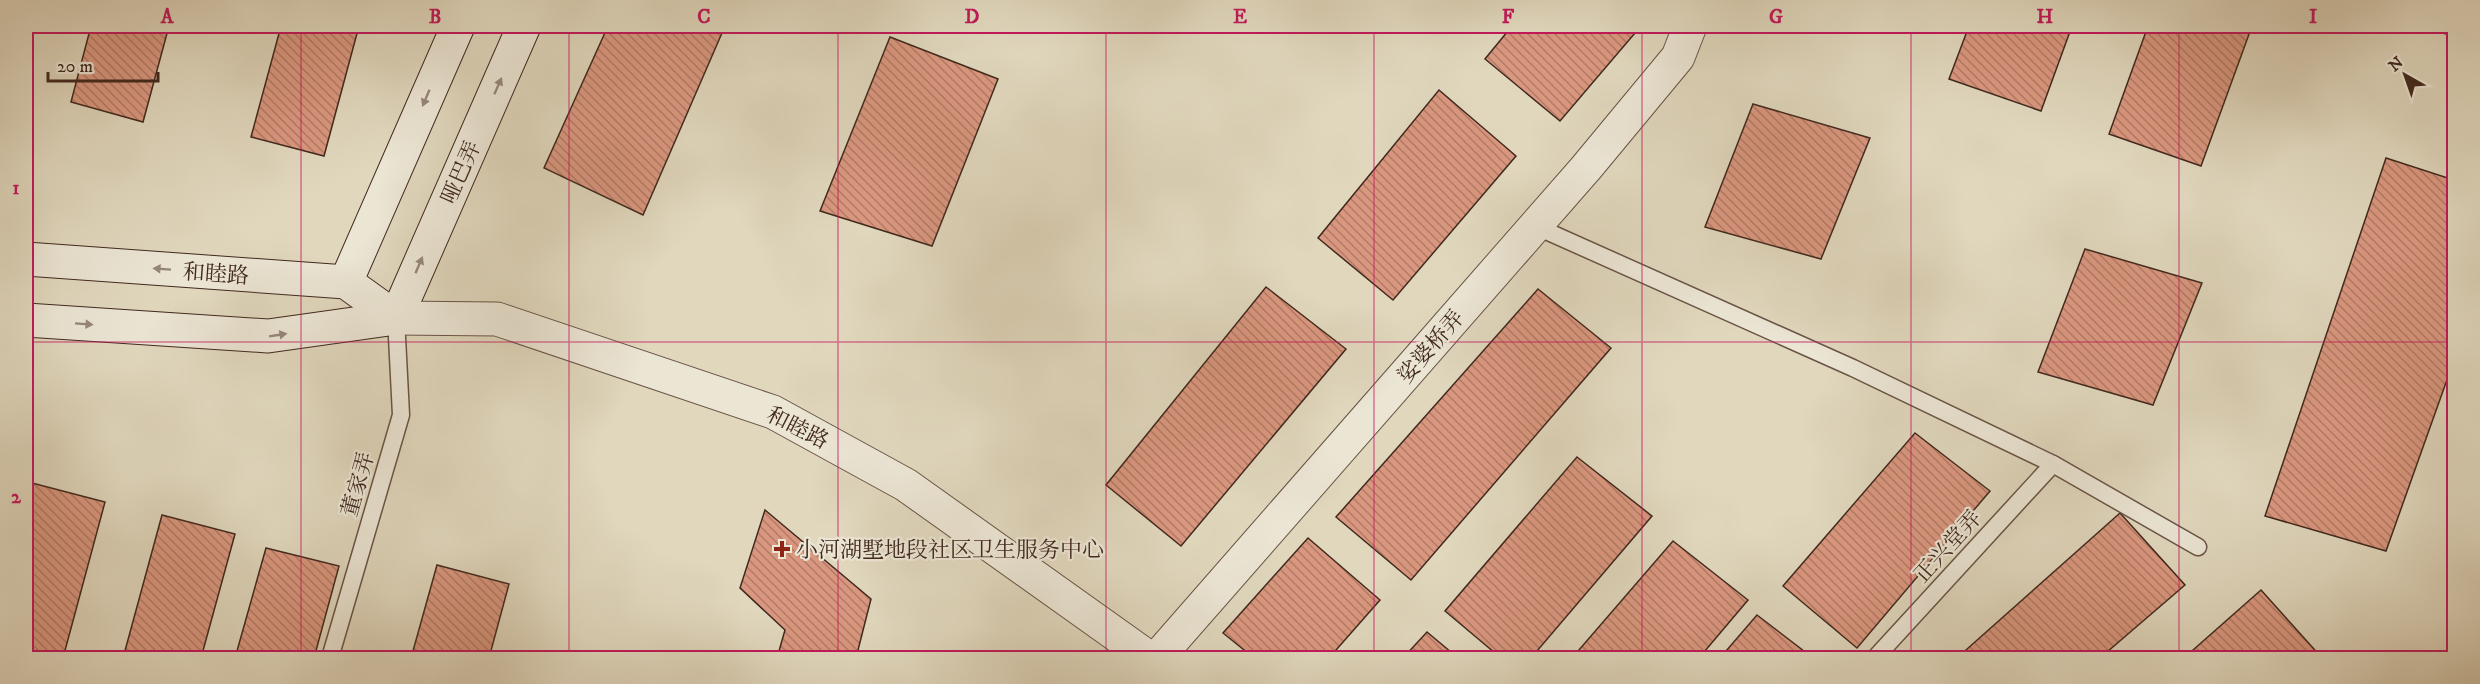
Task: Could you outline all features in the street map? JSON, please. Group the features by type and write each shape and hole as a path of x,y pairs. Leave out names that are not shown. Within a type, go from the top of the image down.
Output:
{"street":[{"path":"396,318 346,282 458,26"},
{"name":"哑巴弄","path":"396,318 524,26"},
{"name":"娑婆桥弄","path":"1157,658 1535,226 1678,57 1690,26"},
{"name":"和睦路","path":"26,260 346,282"},
{"name":"和睦路","path":"26,320 268,336 396,318 497,318 773,412 906,485 1149,658"}],"lane":[{"path":"1535,226 1853,368 2053,464 2198,547"},
{"name":"董家弄","path":"330,658 401,415 396,318"},
{"name":"正兴堂弄","path":"1875,658 2053,464"}],"building":[{"path":"91,26 169,26 143,122 71,102"},
{"path":"281,26 359,26 324,156 251,137"},
{"path":"608,26 725,26 643,215 544,168"},
{"path":"1512,26 1641,26 1560,121 1485,59"},
{"path":"1838,26 1863,26 1860,33"},
{"path":"1969,26 2072,26 2041,111 1949,79"},
{"path":"2148,26 2252,26 2201,166 2109,134"},
{"path":"2416,26 2454,26 2454,36"},
{"path":"890,37 998,79 932,246 820,211"},
{"path":"1439,90 1516,156 1393,300 1318,238"},
{"path":"1753,104 1870,138 1821,259 1705,227"},
{"path":"2386,158 2454,180 2454,360 2386,551 2265,516"},
{"path":"2085,249 2202,283 2153,405 2038,372"},
{"path":"1266,287 1346,349 1181,546 1106,485"},
{"path":"1538,289 1611,348 1411,580 1336,517"},
{"path":"1915,433 1990,491 1857,648 1783,586"},
{"path":"1577,457 1652,516 1531,658 1501,658 1445,611"},
{"path":"32,483 105,502 63,658 26,658 26,507"},
{"name":"小河湖墅地段社区卫生服务中心","path":"765,510 871,599 856,658 777,658 785,630 740,588"},
{"path":"2120,513 2185,585 2100,658 1957,658"},
{"path":"162,515 235,534 201,658 123,658"},
{"path":"1308,538 1380,600 1329,658 1254,658 1223,633"},
{"path":"1673,541 1748,600 1699,658 1572,658"},
{"path":"266,548 339,566 314,658 235,658"},
{"path":"437,565 509,584 489,658 411,658"},
{"path":"2261,590 2322,658 2184,658"},
{"path":"1757,615 1813,658 1720,658"},
{"path":"1427,632 1458,658 1403,658"}],"place":[{"name":"小河湖墅地段社区卫生服务中心","path":"782,549"}]}
